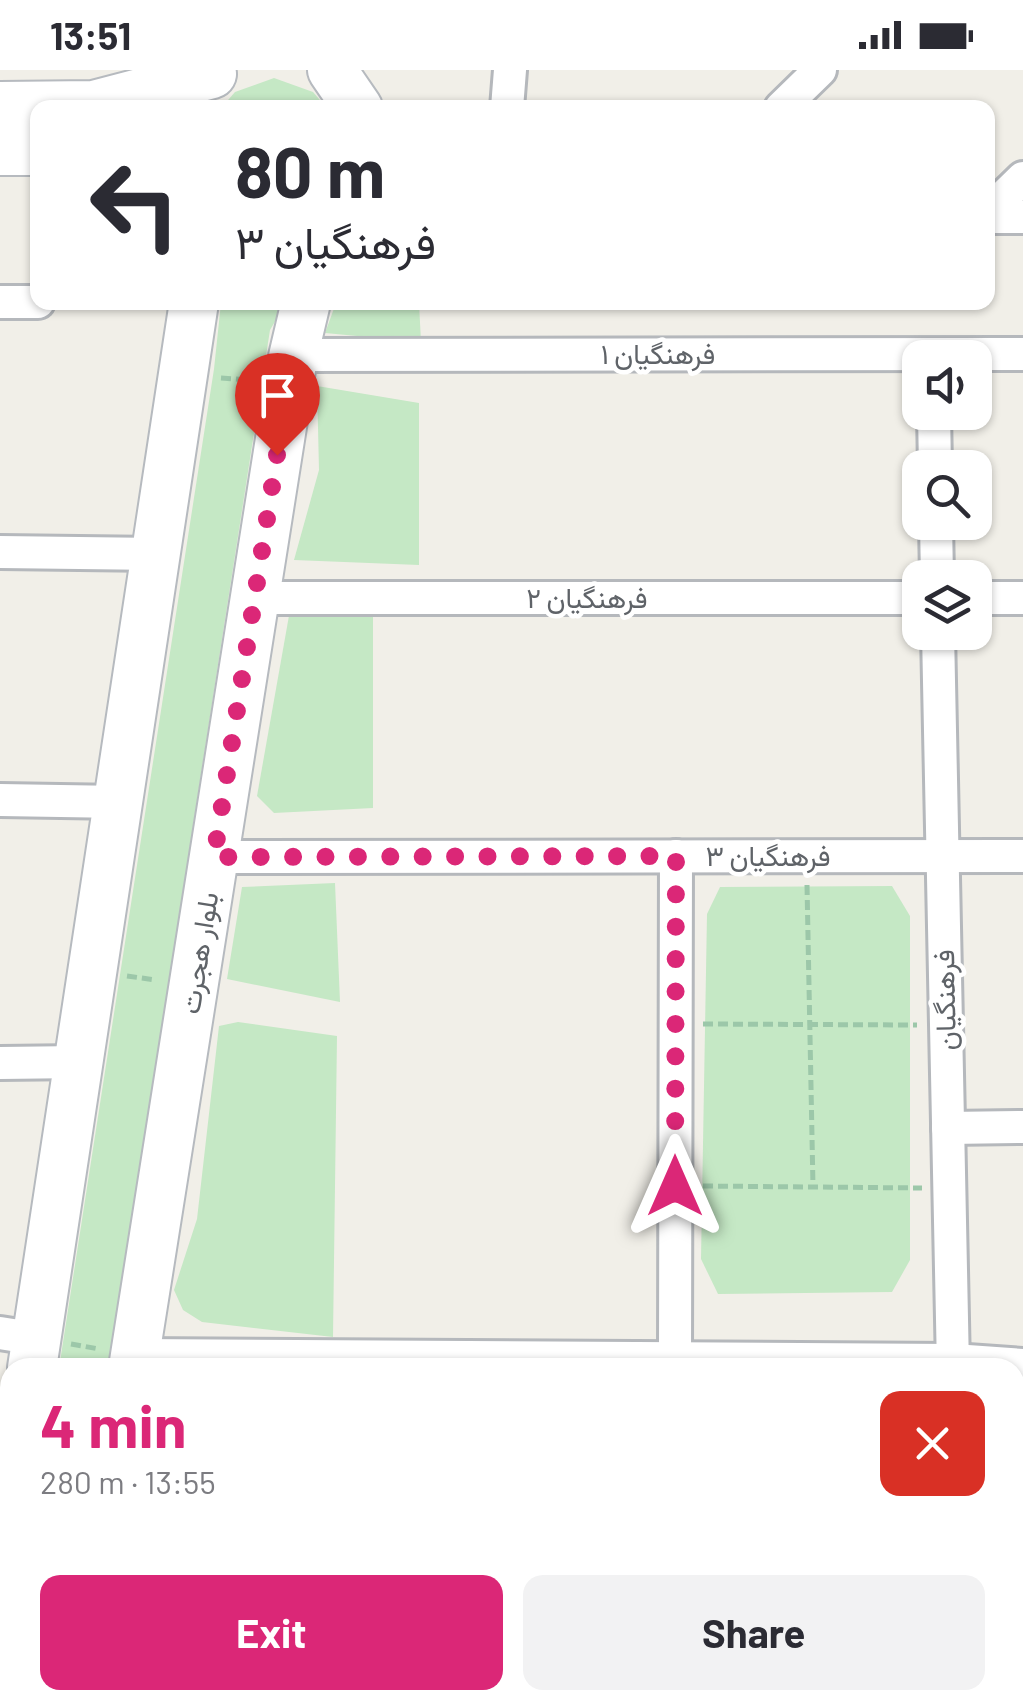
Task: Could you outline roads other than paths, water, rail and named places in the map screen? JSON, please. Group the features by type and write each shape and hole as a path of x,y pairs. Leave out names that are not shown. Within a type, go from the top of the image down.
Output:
{"main road":[{"path":"121,100 207,84"},
{"path":"0,106 30,106"},
{"path":"0,151 30,151"},
{"path":"23,1346 80,1062 193,310"},
{"name":"بلوار هجرت","path":"134,1358 291,369 304,310"}],"street":[{"path":"507,100 510,70"},
{"path":"788,100 820,70"},
{"path":"995,207 1023,178"},
{"path":"995,215 1023,217"},
{"path":"0,302 30,302"},
{"name":"فرهنگیان ۱","path":"992,355 1023,354"},
{"name":"فرهنگیان ۱","path":"291,369 902,357"},
{"path":"0,552 158,554"},
{"name":"فرهنگیان ۲","path":"254,598 902,598"},
{"path":"992,598 1023,598"},
{"name":"فرهنگیان","path":"938,650 953,1358"},
{"path":"0,800 121,802"},
{"path":"675,1358 676,856"},
{"name":"فرهنگیان ۳","path":"214,857 1023,856"},
{"path":"0,1063 80,1062"},
{"path":"948,1128 1023,1127"}]}
